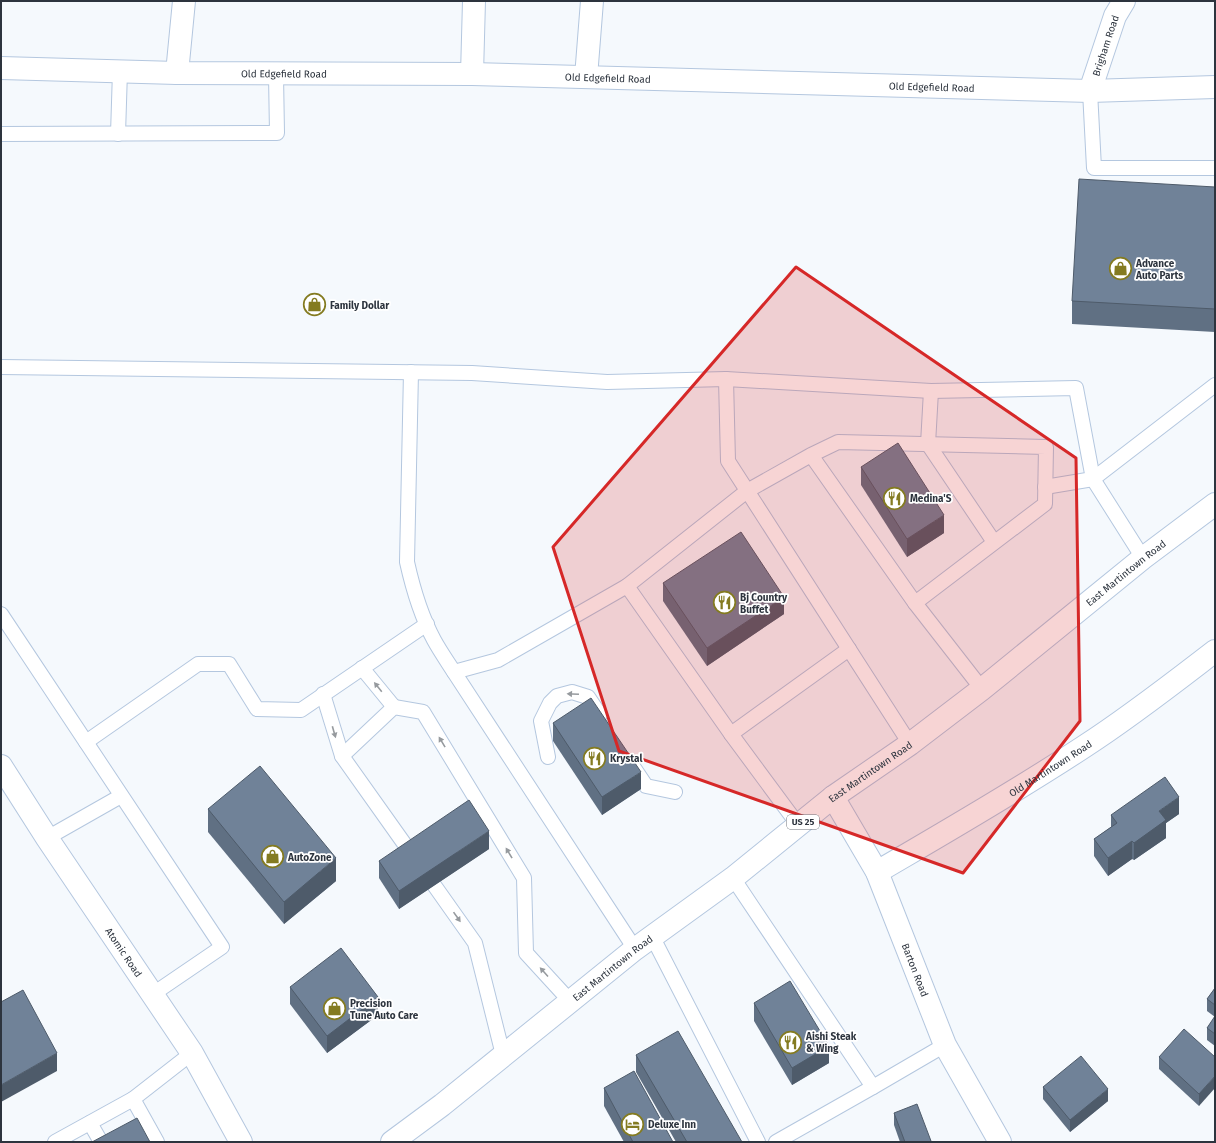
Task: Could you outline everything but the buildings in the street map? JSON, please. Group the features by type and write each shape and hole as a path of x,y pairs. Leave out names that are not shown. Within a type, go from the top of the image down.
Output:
{"street":[{"path":"176,73 184,1"},
{"path":"472,74 474,1"},
{"path":"586,77 592,1"},
{"name":"Brigham Road","path":"1090,91 1115,16 1124,1"},
{"name":"Old Edgefield Road","path":"1,68 276,75 472,74 1090,91 1215,87"},
{"name":"East Martintown Road","path":"392,1142 442,1105 644,943 733,878 833,797 910,744 982,689 1143,558 1215,504"},
{"name":"Old Martintown Road","path":"877,872 1015,791 1086,745 1156,696 1215,651"},
{"name":"Atomic Road","path":"1,766 47,838 192,1053 241,1142"},
{"name":"Barton Road","path":"833,797 877,872 945,1045 1000,1142"}],"lane":[{"path":"118,134 120,71"},
{"path":"1,134 276,133 276,75"},
{"path":"1090,91 1094,168 1215,168"},
{"path":"1,367 411,372 607,382 726,379 931,391 1076,388 1093,479 1143,558"},
{"path":"411,372 407,562 412,585 434,640 454,672 644,943 758,1142"},
{"path":"726,379 728,461 910,744"},
{"path":"1045,487 1093,479 1215,385"},
{"path":"931,391 928,444 994,542"},
{"path":"454,672 498,660 627,586 747,491 811,455 838,442 1046,447 1044,504 915,603"},
{"path":"811,455 915,603 982,689"},
{"path":"627,586 798,826"},
{"path":"1,614 222,947 153,994"},
{"path":"86,742 198,664 229,664 257,708 301,710 427,624"},
{"path":"731,734 849,649"},
{"path":"362,668 394,707 424,712 524,878 526,953 570,1001"},
{"path":"548,757 541,721 550,703 557,696 572,692 588,696 608,728"},
{"path":"323,694 342,756 412,856"},
{"path":"342,756 394,707"},
{"path":"621,748 646,786 674,792"},
{"path":"47,838 122,796"},
{"path":"733,878 873,1087"},
{"path":"434,885 475,943 503,1055"},
{"path":"776,1142 945,1045"},
{"path":"58,1141 133,1099 192,1053"},
{"path":"133,1099 158,1142"},
{"path":"90,1123 101,1142"}],"highlighted area":[{"path":"796,267 1076,458 1080,721 963,873 619,751 553,547"}],"place":[{"name":"Advance Auto Parts","path":"1120,269"},
{"name":"Family Dollar","path":"315,305"},
{"name":"Medina'S","path":"895,498"},
{"name":"Bj Country Buffet","path":"724,603"},
{"name":"Krystal","path":"594,758"},
{"name":"AutoZone","path":"272,857"},
{"name":"Precision Tune Auto Care","path":"334,1009"},
{"name":"Aishi Steak & Wing","path":"791,1042"},
{"name":"Deluxe Inn","path":"633,1124"}]}
